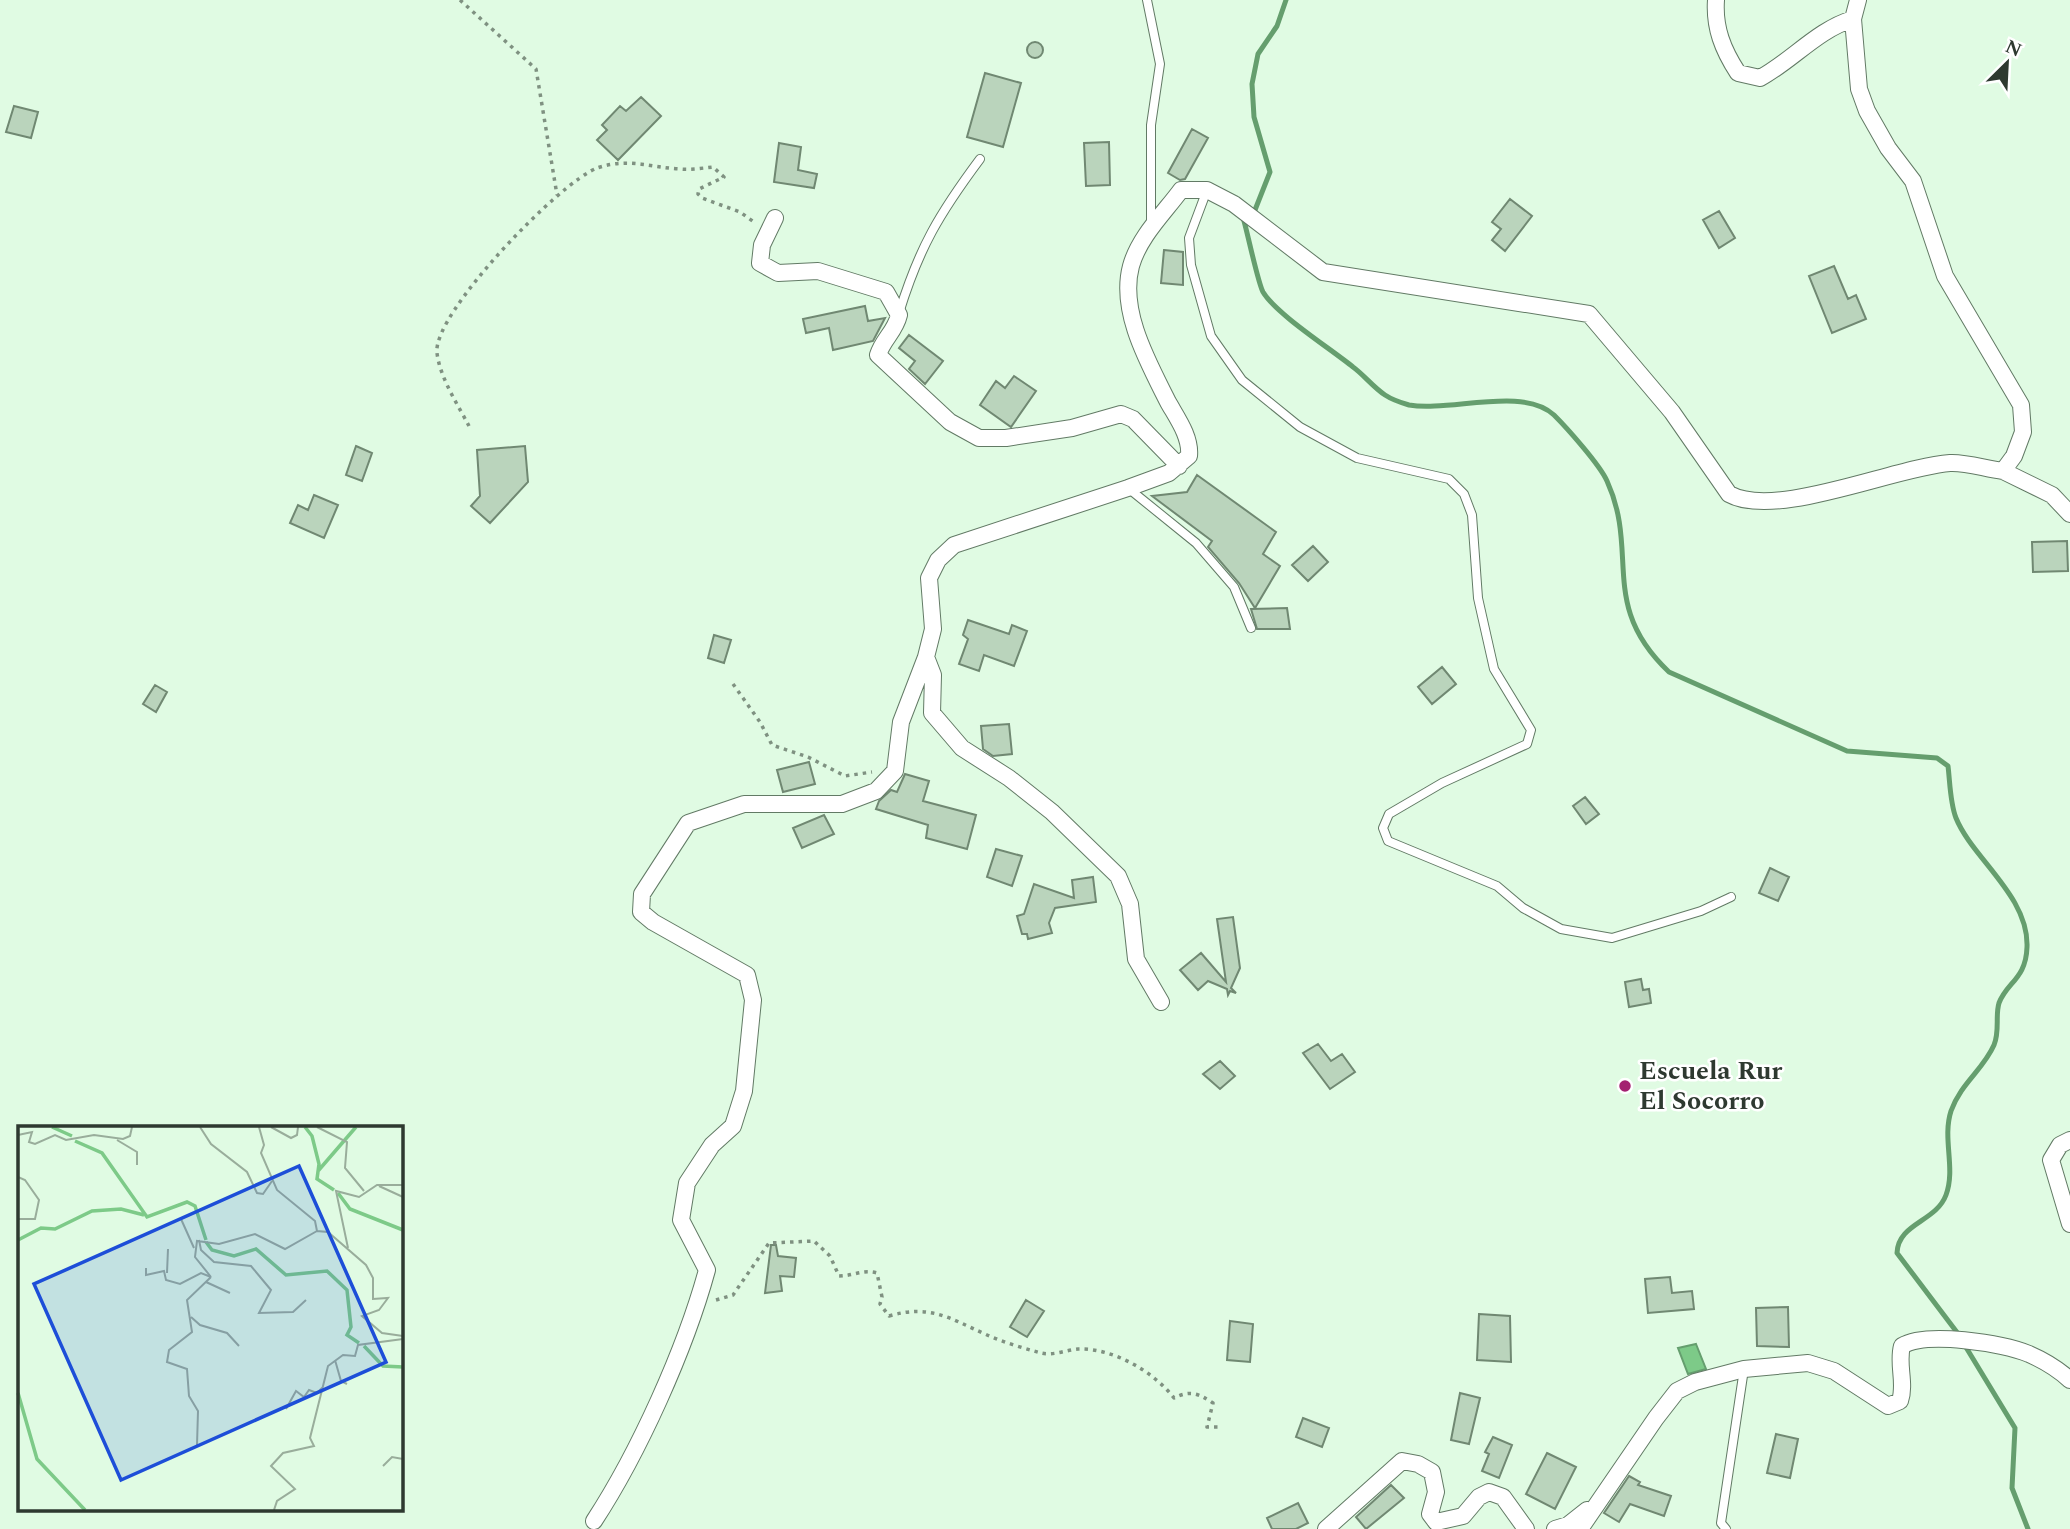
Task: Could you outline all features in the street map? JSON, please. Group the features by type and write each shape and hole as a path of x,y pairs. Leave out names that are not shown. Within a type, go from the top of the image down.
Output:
{"street":[{"path":"1716,0 1715,16 1724,50 1738,73 1760,78 1782,65 1830,26 1853,19"},
{"path":"1858,0 1853,19 1860,89 1867,111 1888,149 1913,181 1944,276 2021,405 2023,432 2014,456 2003,471"},
{"path":"594,1521 615,1488 698,1305 707,1270 681,1220 687,1183 712,1145 733,1126 744,1091 752,1000 747,975 653,922 641,912 642,894 688,823 744,804 842,804 876,791 895,771 901,722 926,657 933,629 929,578 938,561 954,545 1128,488 1179,466 1189,456 1190,447 1143,352 1127,290 1132,264 1151,230 1181,190 1208,190 1234,204 1323,272 1589,314 1672,412 1730,494 1741,500 1785,499 1951,463 2003,471 2053,495 2070,514"},
{"path":"775,218 762,245 760,263 778,273 818,271 886,292 899,315 895,330 881,345 878,355 950,422 979,438 1006,438 1072,428 1121,414 1133,419 1179,466"},
{"path":"926,657 933,675 932,713 962,748 1009,778 1052,812 1118,876 1130,904 1136,959 1161,1002"},
{"path":"2070,1140 2060,1144 2050,1160 2070,1224"},
{"path":"1580,1529 1677,1391 1744,1369 1808,1363 1834,1371 1888,1406 1900,1401 1903,1391 1899,1356 1902,1346 1910,1341 1938,1338 2026,1353 2057,1368 2070,1380"},
{"path":"1326,1529 1402,1461 1432,1472 1436,1492 1430,1514 1436,1522 1463,1516 1479,1497 1489,1492 1503,1497 1527,1529"},
{"path":"1555,1529 1569,1525 1597,1502"}],"lane":[{"path":"1147,0 1160,64 1151,125 1151,230"},
{"path":"899,315 921,251 944,207 980,159"},
{"path":"1208,190 1189,238 1192,265 1211,336 1242,380 1300,427 1357,458 1449,479 1464,494 1472,515 1478,598 1494,669 1531,730 1527,744 1442,783 1389,814 1383,828 1388,841 1497,886 1523,908 1561,929 1612,938 1701,911 1731,897"},
{"path":"1128,488 1196,543 1234,587 1251,628"},
{"path":"1722,1527 1744,1369"}],"path":[{"path":"460,0 536,69 557,195"},
{"path":"469,426 436,352 442,328 485,268 557,195 596,169 637,161 681,169 713,167 724,177 699,190 698,194 752,219 763,235 762,245"},
{"path":"733,684 760,722 772,746 808,757 845,776 895,771"},
{"path":"698,1305 733,1295 769,1243 814,1241 830,1256 839,1276 853,1276 866,1270 877,1273 883,1297 880,1304 889,1316 920,1309 967,1323 984,1334 1045,1354 1079,1349 1109,1354 1144,1368 1161,1381 1174,1398 1188,1392 1201,1395 1213,1403 1208,1427 1222,1427"}],"shaded area":[{"path":"1696,1344 1706,1369 1688,1374 1678,1348"}],"building":[{"path":"1032,42 1038,42 1043,50 1041,56 1032,58 1027,53 1027,47"},
{"path":"985,73 1021,83 1003,147 967,137"},
{"path":"641,97 661,116 618,160 597,140 607,130 602,125 620,106 626,111"},
{"path":"14,106 38,112 31,138 6,132"},
{"path":"1192,129 1208,138 1185,179 1180,180 1168,173"},
{"path":"1109,142 1110,185 1086,186 1084,143"},
{"path":"779,143 801,147 798,170 817,174 814,188 774,182"},
{"path":"1510,199 1532,216 1505,251 1492,240 1501,229 1492,222"},
{"path":"1719,211 1735,238 1719,248 1703,220"},
{"path":"1164,250 1183,252 1183,285 1161,283"},
{"path":"1834,266 1848,299 1856,295 1866,319 1832,333 1809,276"},
{"path":"865,306 868,321 885,318 873,341 833,350 829,328 806,333 803,319"},
{"path":"909,335 943,361 925,384 909,369 915,361 899,348"},
{"path":"1014,376 1036,391 1011,427 980,405 996,381 1005,388"},
{"path":"356,446 372,453 362,481 346,475"},
{"path":"525,446 528,482 490,523 471,506 480,496 477,450"},
{"path":"1197,475 1276,532 1263,554 1280,566 1255,608 1239,583 1208,547 1212,541 1152,496 1187,492"},
{"path":"314,495 338,505 324,538 290,523 298,505 308,510"},
{"path":"2067,541 2068,571 2033,572 2032,542"},
{"path":"1313,546 1328,562 1308,581 1292,565"},
{"path":"1287,608 1290,629 1257,629 1251,609"},
{"path":"968,620 1009,634 1012,625 1027,631 1014,666 984,655 979,671 959,664 968,639 963,635"},
{"path":"714,635 731,640 724,663 708,658"},
{"path":"1442,667 1456,684 1432,704 1418,687"},
{"path":"155,685 167,692 156,712 143,704"},
{"path":"1009,724 1012,754 993,756 983,749 981,726"},
{"path":"809,762 815,784 783,792 777,770"},
{"path":"905,774 929,781 923,801 976,815 967,849 926,838 928,825 876,809 879,801 891,790 897,792"},
{"path":"1585,797 1599,814 1586,824 1573,806"},
{"path":"824,815 834,834 802,848 793,828"},
{"path":"996,849 1022,856 1012,886 987,877"},
{"path":"1770,868 1789,877 1778,901 1759,893"},
{"path":"1093,877 1096,902 1055,908 1049,923 1052,933 1028,939 1027,934 1022,934 1017,916 1024,914 1034,884 1074,898 1072,880"},
{"path":"1233,917 1240,968 1231,988 1236,993 1230,991 1228,995 1227,989 1208,981 1198,990 1180,970 1201,953 1226,982 1217,919"},
{"path":"1641,979 1643,990 1649,989 1651,1003 1629,1007 1625,982"},
{"path":"1318,1044 1331,1061 1342,1054 1355,1072 1330,1089 1303,1053"},
{"path":"1220,1061 1235,1076 1220,1089 1203,1074"},
{"path":"771,1245 776,1245 778,1256 796,1258 794,1277 780,1276 782,1291 765,1293"},
{"path":"1670,1277 1672,1293 1692,1291 1694,1309 1648,1313 1645,1279"},
{"path":"1026,1300 1044,1311 1027,1337 1010,1327"},
{"path":"1788,1307 1789,1347 1757,1346 1756,1308"},
{"path":"1479,1314 1510,1316 1511,1362 1477,1360"},
{"path":"1230,1321 1253,1324 1250,1362 1227,1360"},
{"path":"1460,1393 1480,1398 1469,1444 1451,1440"},
{"path":"1303,1418 1329,1428 1322,1447 1296,1437"},
{"path":"1776,1434 1798,1439 1790,1478 1767,1473"},
{"path":"1493,1437 1512,1445 1499,1478 1482,1471 1489,1454 1485,1452"},
{"path":"1547,1453 1576,1467 1555,1509 1526,1494"},
{"path":"1629,1476 1640,1482 1638,1485 1671,1496 1664,1516 1630,1504 1619,1522 1604,1513"},
{"path":"1391,1485 1404,1498 1366,1529 1356,1517"},
{"path":"1298,1503 1308,1523 1296,1529 1272,1529 1267,1518"}],"waterway":[{"path":"1255,210 1270,172 1254,117 1252,84 1258,54 1277,26 1286,0"},
{"path":"1244,221 1261,287 1270,301 1291,321 1357,370 1385,395 1409,405 1426,406 1524,402 1541,407 1560,421 1591,457 1607,481 1621,532 1627,601 1634,624 1647,648 1669,672 1847,751 1937,758 1948,766 1956,818 1974,848 2010,894 2025,928 2027,947 2020,973 1999,1003 1994,1045 1960,1092 1951,1111 1948,1132 1950,1174 1946,1195 1934,1211 1904,1235 1897,1253 1959,1335"},
{"path":"1964,1344 2015,1428 2012,1488 2028,1529"}],"place":[{"name":"Escuela Rur El Socorro","path":"1625,1086"}]}
